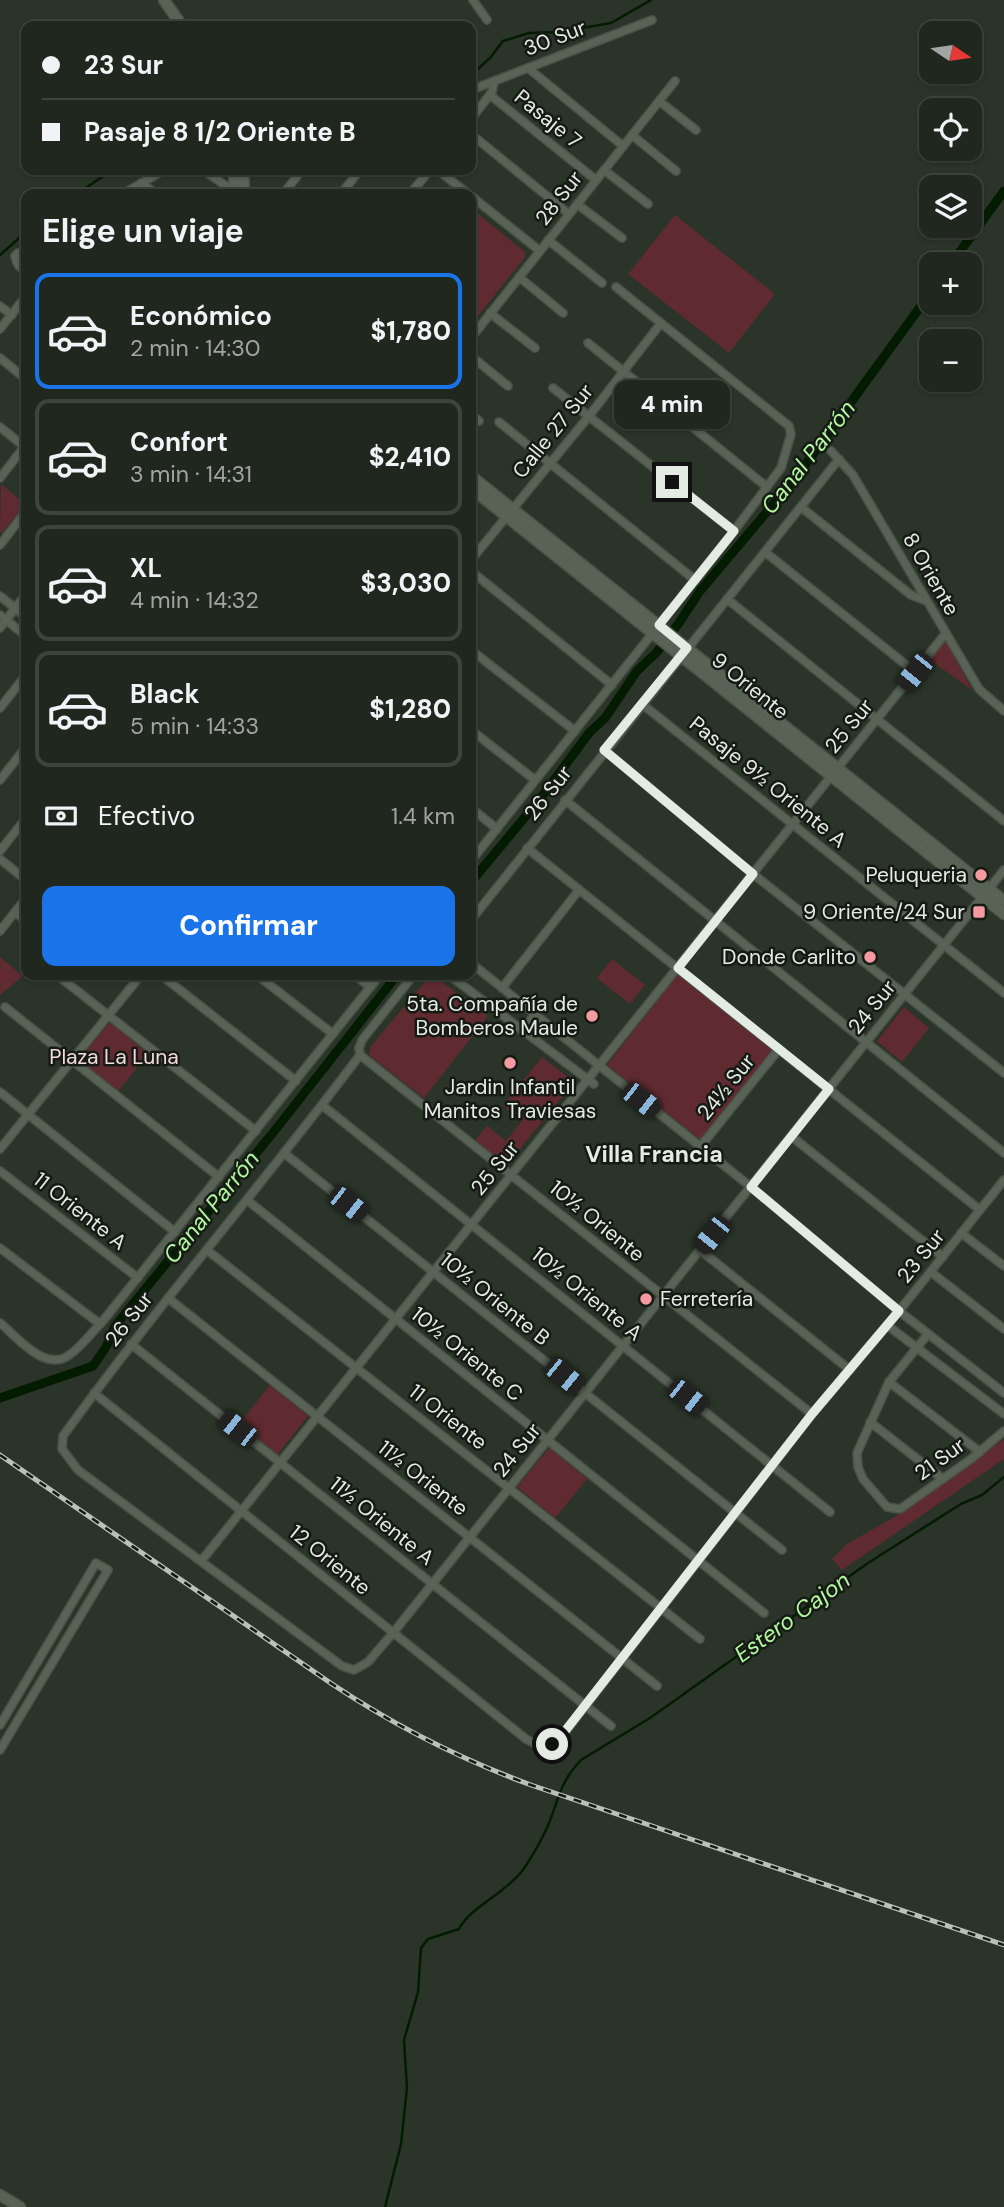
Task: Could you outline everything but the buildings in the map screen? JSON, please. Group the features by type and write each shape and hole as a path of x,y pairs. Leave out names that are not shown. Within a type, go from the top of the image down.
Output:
{"street":[{"path":"164,0 179,21"},
{"path":"473,0 486,20"},
{"name":"30 Sur","path":"476,88 652,20"},
{"path":"528,68 624,146"},
{"name":"Pasaje 7","path":"494,80 490,95 596,180"},
{"name":"28 Sur","path":"476,332 675,81"},
{"path":"476,113 490,95"},
{"path":"659,101 696,130"},
{"path":"632,135 676,171"},
{"path":"476,138 569,214"},
{"path":"604,170 648,204"},
{"path":"131,189 155,175"},
{"path":"210,175 231,189"},
{"path":"287,189 298,175"},
{"path":"345,189 356,175"},
{"path":"414,189 426,175"},
{"path":"444,175 462,189"},
{"path":"141,183 150,189"},
{"path":"476,200 540,251"},
{"path":"577,204 622,238"},
{"path":"548,240 602,283"},
{"path":"519,277 563,313"},
{"path":"616,287 661,323"},
{"path":"0,329 21,303"},
{"path":"0,306 12,314"},
{"path":"491,313 535,348"},
{"name":"Calle 27 Sur","path":"476,554 661,323"},
{"name":"26 Sur","path":"476,855 658,631 785,462 791,434 789,426 661,323"},
{"path":"588,343 767,487"},
{"path":"0,358 21,372"},
{"path":"476,360 508,386"},
{"path":"553,388 734,531"},
{"path":"499,422 695,580"},
{"path":"0,427 21,444"},
{"name":"8 Oriente","path":"831,451 853,475 979,689 1004,711"},
{"path":"0,478 21,452"},
{"name":"26 Sur","path":"476,914 839,459"},
{"name":"9 Oriente","path":"476,481 509,513"},
{"name":"9 Oriente","path":"476,491 509,513 835,772 986,893 1004,914"},
{"path":"801,507 911,595 927,601"},
{"path":"2,540 21,517"},
{"path":"765,552 915,672"},
{"path":"476,575 612,685"},
{"path":"0,596 21,613"},
{"path":"727,599 1004,821"},
{"path":"0,628 3,618 21,600"},
{"path":"3,618 21,632"},
{"name":"25 Sur","path":"202,1560 472,1224 591,1082 599,1066 946,633"},
{"path":"476,654 575,731"},
{"path":"0,708 21,681"},
{"name":"Pasaje 9½ Oriente A","path":"642,704 1004,993"},
{"path":"476,734 535,780"},
{"path":"604,750 753,874 1004,1073"},
{"path":"0,780 21,753"},
{"path":"565,800 1004,1153"},
{"path":"476,812 497,829"},
{"path":"0,851 21,824"},
{"path":"527,848 980,1210"},
{"path":"0,859 21,876"},
{"name":"24 Sur","path":"202,1560 348,1669 354,1670 368,1662 1004,870"},
{"path":"502,988 579,890"},
{"name":"9 Oriente","path":"986,893 1004,901"},
{"path":"0,931 21,904"},
{"path":"15,912 21,917"},
{"path":"476,967 751,1187 899,1311 1004,1392"},
{"path":"64,980 256,1131"},
{"path":"0,1149 137,980"},
{"path":"167,980 296,1081"},
{"path":"263,980 333,1034"},
{"path":"361,980 370,987"},
{"name":"26 Sur","path":"0,1323 40,1356 57,1360 69,1355 100,1324 138,1278 376,980"},
{"name":"26 Sur","path":"202,1560 78,1470 62,1449 63,1436 131,1344 323,1105 360,1055 362,1040 413,980"},
{"path":"456,980 591,1082"},
{"path":"5,1007 219,1177"},
{"path":"522,1031 535,1014"},
{"name":"24½ Sur","path":"701,1147 779,1049"},
{"name":"10½ Oriente","path":"360,1055 812,1414"},
{"path":"0,1092 175,1232"},
{"name":"10½ Oriente A","path":"323,1105 830,1512"},
{"path":"791,1136 943,1257"},
{"name":"10½ Oriente B","path":"284,1153 782,1550"},
{"name":"11 Oriente A","path":"0,1171 138,1278"},
{"name":"23 Sur","path":"548,1745 559,1739 812,1414 1004,1180"},
{"name":"10½ Oriente C","path":"247,1200 764,1613"},
{"path":"961,1233 1004,1265"},
{"path":"0,1248 100,1324"},
{"name":"11 Oriente","path":"207,1250 700,1639"},
{"path":"700,1250 850,1370"},
{"path":"931,1272 1004,1329"},
{"name":"11½ Oriente","path":"168,1298 657,1686"},
{"path":"887,1325 1004,1414"},
{"path":"928,1334 889,1382 870,1422 943,1479"},
{"name":"11½ Oriente A","path":"131,1344 611,1726"},
{"path":"889,1382 980,1452"},
{"name":"12 Oriente","path":"94,1393 526,1739 533,1744 548,1745"},
{"name":"21 Sur","path":"870,1422 857,1453 858,1467 863,1479 887,1507 893,1510 900,1509 943,1479 1004,1431"},
{"path":"0,1725 96,1563 108,1570 0,1750"},
{"path":"34,1669 44,1676"},
{"path":"0,2195 20,2207"}],"green space":[{"path":"476,212 525,252 525,257 478,316"},
{"path":"675,215 775,294 729,353 628,274"},
{"path":"1,484 21,501 21,509 2,533"},
{"path":"945,640 973,691 930,660"},
{"path":"0,957 21,974 21,978 0,995"},
{"path":"612,959 645,985 630,1004 597,978"},
{"path":"679,973 773,1048 773,1052 702,1141 607,1065"},
{"path":"426,980 439,980 488,1016 424,1098 369,1055 371,1046"},
{"path":"904,1007 929,1028 902,1062 877,1041"},
{"name":"Plaza La Luna","path":"110,1022 148,1054 118,1091 79,1059"},
{"path":"542,1057 574,1082 506,1166 475,1140 487,1126 506,1141 522,1121 503,1106"},
{"path":"270,1385 308,1416 277,1455 239,1424"},
{"path":"1004,1439 1004,1459 842,1570 832,1559 847,1544 896,1516"},
{"path":"549,1448 587,1479 555,1518 517,1487"}],"waterway":[{"path":"476,71 503,41 529,33 559,32 611,23 651,0"},
{"path":"84,189 105,175"},
{"name":"Canal Parrón","path":"960,252 1004,191"},
{"path":"0,255 21,236"},
{"name":"Canal Parrón","path":"476,876 540,799 589,733 605,718 637,671 656,653 700,591 798,475 919,309"},
{"name":"Canal Parrón","path":"0,1398 93,1366 106,1347 115,1326 393,980"},
{"name":"Estero Cajon","path":"385,2207 401,2144 407,2088 404,2040 418,1992 421,1948 428,1939 459,1929 471,1914 508,1886 523,1870 545,1832 567,1778 581,1760 650,1718 868,1563 961,1504 982,1495 1004,1477"}],"railway":[{"path":"0,1455 332,1684 404,1728 453,1753 531,1785 1004,1945"}],"place":[{"name":"Peluqueria","path":"981,875"},
{"name":"9 Oriente/24 Sur","path":"979,912"},
{"name":"Donde Carlito","path":"870,957"},
{"name":"5ta. Compañía de Bomberos Maule","path":"592,1016"},
{"name":"Jardin Infantil Manitos Traviesas","path":"510,1063"},
{"name":"Ferretería","path":"646,1299"}],"district":[{"name":"Villa Francia","path":"654,1154"}],"route":[{"path":"552,1744 559,1739 662,1609 812,1414 899,1311 751,1187 829,1089 678,968 753,874 604,750 687,648 659,625 734,531 672,482"}]}
